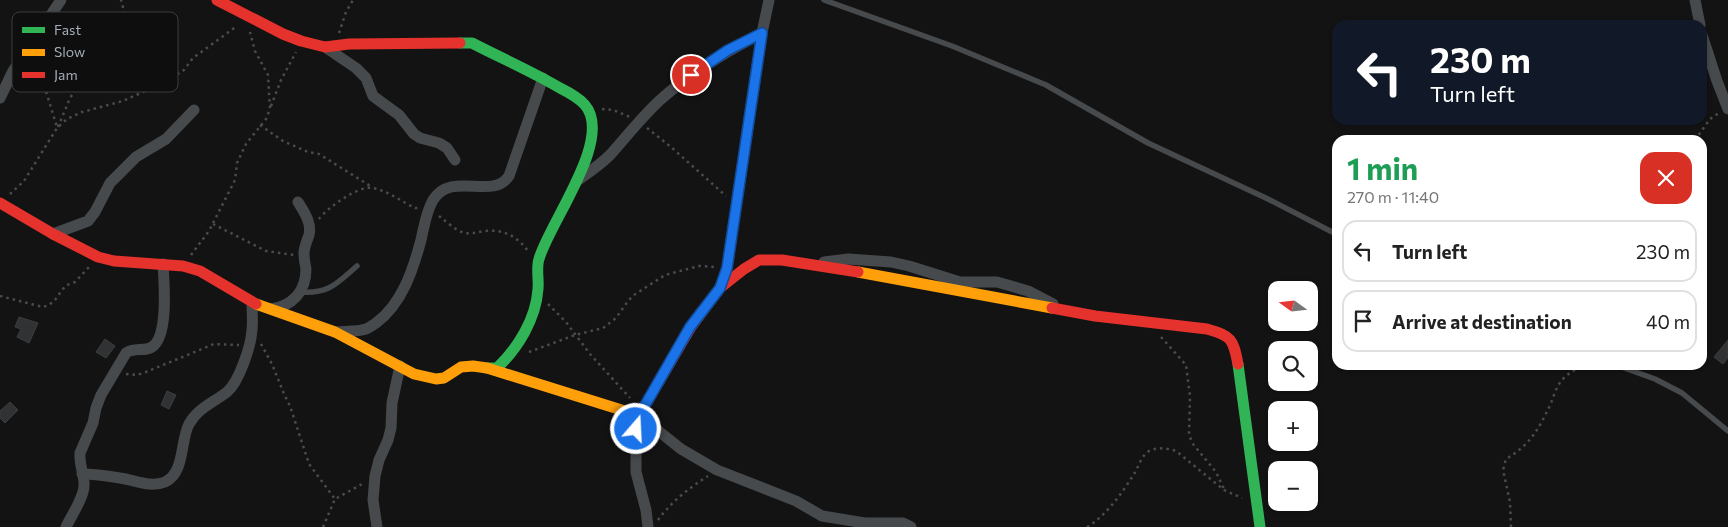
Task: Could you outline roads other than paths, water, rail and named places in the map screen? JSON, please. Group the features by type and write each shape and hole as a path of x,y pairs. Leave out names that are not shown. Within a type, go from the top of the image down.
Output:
{"street":[{"path":"53,12 61,0"},
{"path":"217,0 301,42 324,47 349,44 472,43 543,78 585,105 592,120 593,132 577,181 539,258 536,268 538,294 526,329 506,360 497,368 487,368"},
{"path":"720,288 727,268 762,33 769,0"},
{"path":"1694,0 1699,20"},
{"path":"577,181 609,155 660,100 702,67 728,50 762,33"},
{"path":"324,47 356,68 366,78 373,96 399,115 414,134 447,148 455,160"},
{"path":"1707,51 1728,108"},
{"path":"0,98 12,73"},
{"path":"335,332 366,329 381,319 394,305 411,274 429,208 440,191 452,186 497,186 505,181 509,176 543,78"},
{"path":"52,234 88,221 95,212 110,183 136,157 166,139 194,110"},
{"path":"269,309 284,307 293,300 300,292 304,281 306,270 304,260 305,246 310,233 308,220 298,202"},
{"path":"0,203 52,234 98,257 114,261 183,266 200,271 252,303 335,332 414,374 436,379 444,378 461,367 487,368 628,412 640,410"},
{"path":"807,263 848,259 891,262 960,282 998,282 1028,291 1064,309"},
{"path":"727,268 758,260 807,263 1095,316 1221,333 1230,338 1235,348 1260,527"},
{"path":"652,524 646,510 636,472 640,410 690,327 720,288 758,260"},
{"path":"66,527 84,491 80,453 93,423 97,404 126,353 131,350 152,348 161,332 165,298 163,264"},
{"path":"82,474 102,475 148,484 158,484 172,478 176,472 190,424 206,405 233,386 239,373 252,330 252,303"},
{"path":"377,527 373,500 374,476 391,428 392,403 400,366"},
{"path":"640,410 681,449 718,470 796,501 822,516 865,523 903,523 911,527"},
{"path":"822,516 829,527"}],"lane":[{"path":"824,0 952,46 1046,85 1148,143 1268,198 1332,232"},
{"path":"300,292 315,293 323,291 339,282 357,266"},
{"path":"1630,370 1655,379 1682,394 1728,431"}]}
